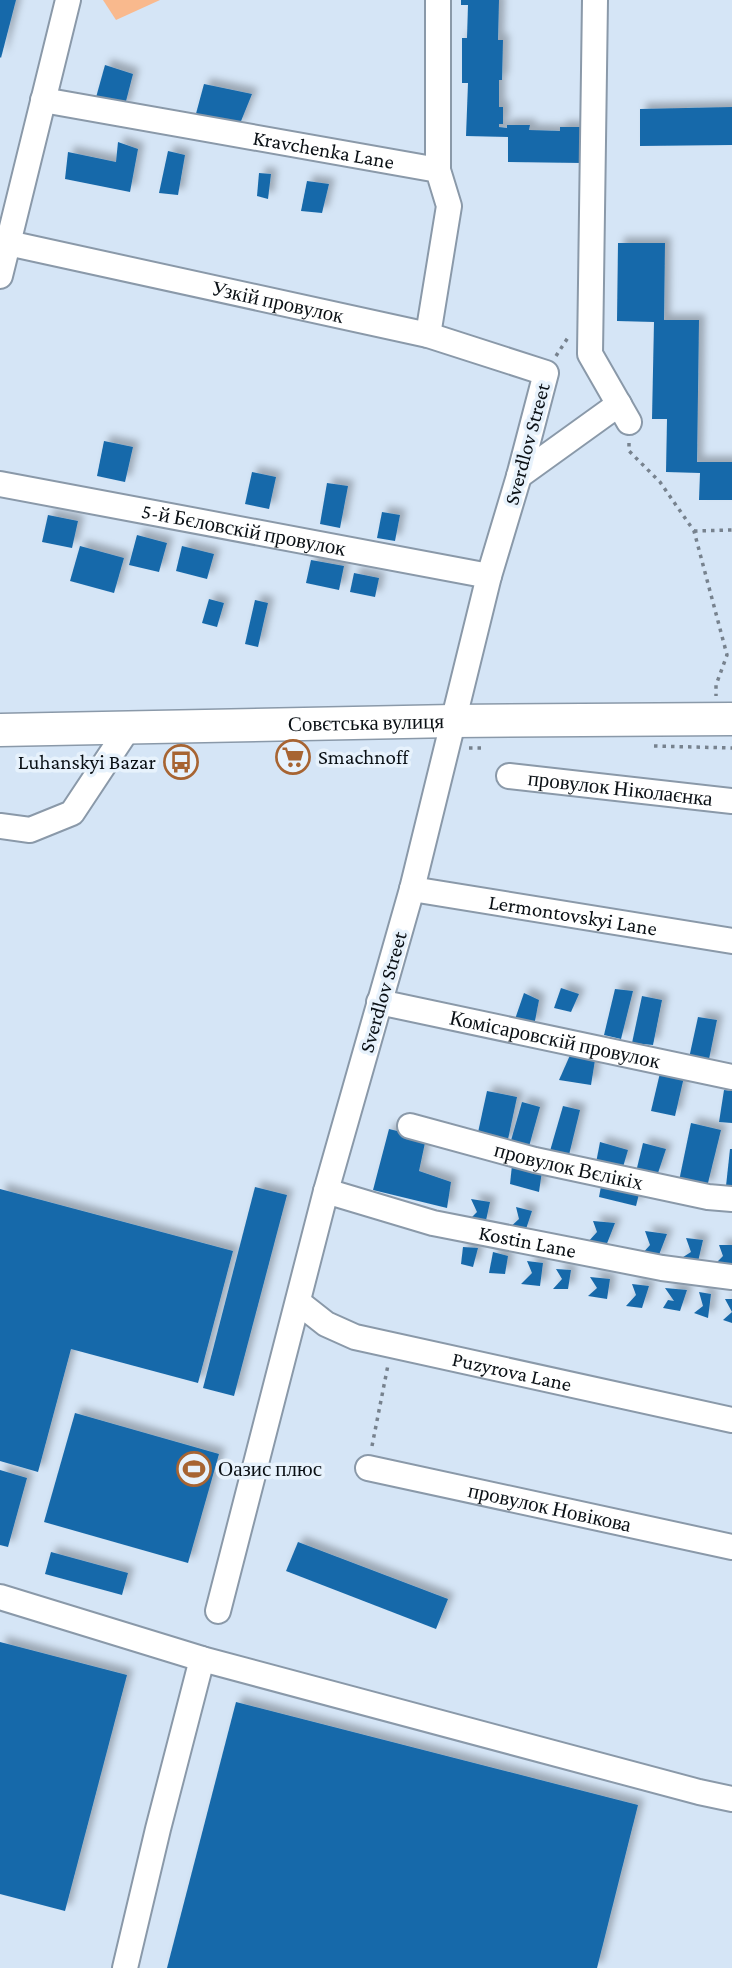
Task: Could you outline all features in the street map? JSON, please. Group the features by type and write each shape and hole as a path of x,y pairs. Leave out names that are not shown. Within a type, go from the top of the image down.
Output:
{"main road":[{"name":"Совєтська вулиця","path":"0,730 453,721 724,719"}],"street":[{"path":"0,276 68,0"},
{"path":"428,335 449,206 438,170 438,0"},
{"path":"519,476 624,413 590,355 595,0"},
{"name":"Kravchenka Lane","path":"43,100 438,170"},
{"name":"Узкій провулок","path":"8,243 428,335 546,373"},
{"name":"Sverdlov Street","path":"218,1611 326,1191 412,889 489,576 546,373"},
{"name":"5-й Бєловскій провулок","path":"0,484 489,576"},
{"path":"0,826 30,830 72,813 129,727"},
{"name":"провулок Ніколаєнка","path":"509,776 732,801"},
{"name":"Lermontovskyi Lane","path":"412,889 732,941"},
{"name":"Комісаровскій провулок","path":"379,1002 732,1077"},
{"name":"провулок Вєлікіх","path":"410,1126 536,1160 708,1197 732,1199"},
{"name":"Kostin Lane","path":"326,1191 433,1223 662,1268 732,1277"},
{"name":"Puzyrova Lane","path":"299,1303 326,1324 355,1337 732,1420"},
{"name":"провулок Новікова","path":"368,1468 732,1547"},
{"path":"0,1597 202,1659 699,1793 732,1799"},
{"path":"125,1968 202,1659"}],"path":[{"path":"546,373 568,336 590,338"},
{"path":"624,413 629,451 660,482 694,531 727,655"},
{"path":"694,531 732,530"},
{"path":"724,719 716,685 727,655 732,651"},
{"path":"368,1468 392,1346"}],"shaded area":[{"path":"103,0 160,0 116,20"}],"building":[{"path":"0,0 16,0 1,58 0,57"},
{"path":"461,0 499,0 498,40 503,40 499,107 503,107 503,124 499,124 499,127 530,125 529,130 560,131 560,127 583,127 582,163 508,162 508,137 466,136 468,83 462,83 462,38 467,38 468,5 461,5"},
{"path":"105,65 133,74 124,109 95,101"},
{"path":"204,84 252,94 239,126 194,121"},
{"path":"732,107 732,145 640,146 640,109"},
{"path":"118,142 138,149 130,192 65,179 68,152 116,162"},
{"path":"168,151 185,155 178,195 159,193"},
{"path":"259,173 271,174 268,199 257,196"},
{"path":"307,181 329,184 322,213 301,211"},
{"path":"618,243 665,243 664,320 699,320 697,462 732,462 732,500 699,500 700,473 666,472 667,419 652,419 654,322 617,321"},
{"path":"104,441 133,447 125,482 97,476"},
{"path":"252,472 276,477 269,509 245,504"},
{"path":"327,483 348,486 340,528 320,524"},
{"path":"382,512 400,515 395,541 377,538"},
{"path":"48,515 78,521 72,548 42,542"},
{"path":"137,535 167,543 159,572 129,565"},
{"path":"80,546 124,558 114,593 70,581"},
{"path":"182,546 214,554 207,579 176,571"},
{"path":"311,560 344,566 339,590 306,583"},
{"path":"354,573 379,578 375,597 350,592"},
{"path":"209,599 224,603 217,627 202,623"},
{"path":"255,600 268,603 258,647 245,644"},
{"path":"561,988 579,994 571,1012 554,1008"},
{"path":"615,989 633,991 621,1039 604,1035"},
{"path":"524,993 539,1000 534,1026 514,1022"},
{"path":"642,996 662,1000 653,1045 632,1043"},
{"path":"698,1017 717,1020 708,1064 689,1058"},
{"path":"571,1053 595,1060 591,1085 559,1080"},
{"path":"660,1073 684,1077 675,1116 651,1111"},
{"path":"724,1090 732,1091 732,1123 719,1122"},
{"path":"487,1091 517,1097 507,1144 477,1137"},
{"path":"522,1102 540,1107 528,1150 510,1144"},
{"path":"563,1106 580,1110 568,1159 550,1151"},
{"path":"691,1123 721,1130 707,1187 679,1181"},
{"path":"389,1129 426,1138 419,1171 451,1182 447,1208 373,1190"},
{"path":"600,1142 628,1150 623,1167 596,1163"},
{"path":"643,1143 666,1149 657,1176 636,1172"},
{"path":"732,1149 732,1187 726,1186"},
{"path":"512,1165 542,1171 539,1192 510,1184"},
{"path":"602,1181 640,1190 636,1206 599,1197"},
{"path":"255,1187 287,1195 234,1396 203,1388"},
{"path":"0,1189 233,1251 198,1383 71,1349 38,1472 0,1461"},
{"path":"471,1199 490,1202 485,1225 469,1220 477,1212"},
{"path":"516,1207 532,1211 525,1232 508,1229 519,1219"},
{"path":"593,1221 615,1223 606,1246 587,1243 597,1232"},
{"path":"645,1231 667,1234 657,1260 641,1255 650,1245"},
{"path":"686,1238 703,1240 697,1266 680,1259 691,1252"},
{"path":"719,1245 732,1245 732,1267 713,1266 723,1256"},
{"path":"463,1247 478,1248 473,1267 461,1264"},
{"path":"493,1252 508,1256 505,1274 489,1273"},
{"path":"527,1261 543,1263 540,1286 521,1284 532,1273"},
{"path":"556,1269 571,1270 568,1289 553,1289 562,1279"},
{"path":"590,1277 610,1279 607,1299 588,1296 597,1288"},
{"path":"632,1284 649,1286 642,1308 626,1306 636,1295"},
{"path":"665,1288 687,1290 680,1311 663,1308 668,1300 674,1301"},
{"path":"699,1292 711,1294 708,1318 694,1313 703,1306"},
{"path":"725,1299 732,1299 732,1312"},
{"path":"732,1312 732,1323 723,1320"},
{"path":"75,1413 219,1454 188,1563 44,1522"},
{"path":"0,1470 27,1478 8,1547 0,1545"},
{"path":"298,1542 448,1599 436,1629 286,1571"},
{"path":"51,1552 128,1573 122,1595 45,1574"},
{"path":"0,1642 127,1675 65,1911 0,1894"},
{"path":"236,1702 638,1805 597,1968 167,1968"}],"place":[{"name":"Smachnoff","path":"293,757"},
{"name":"Luhanskyi Bazar","path":"181,762"},
{"name":"Оазис плюс","path":"194,1469"}]}
